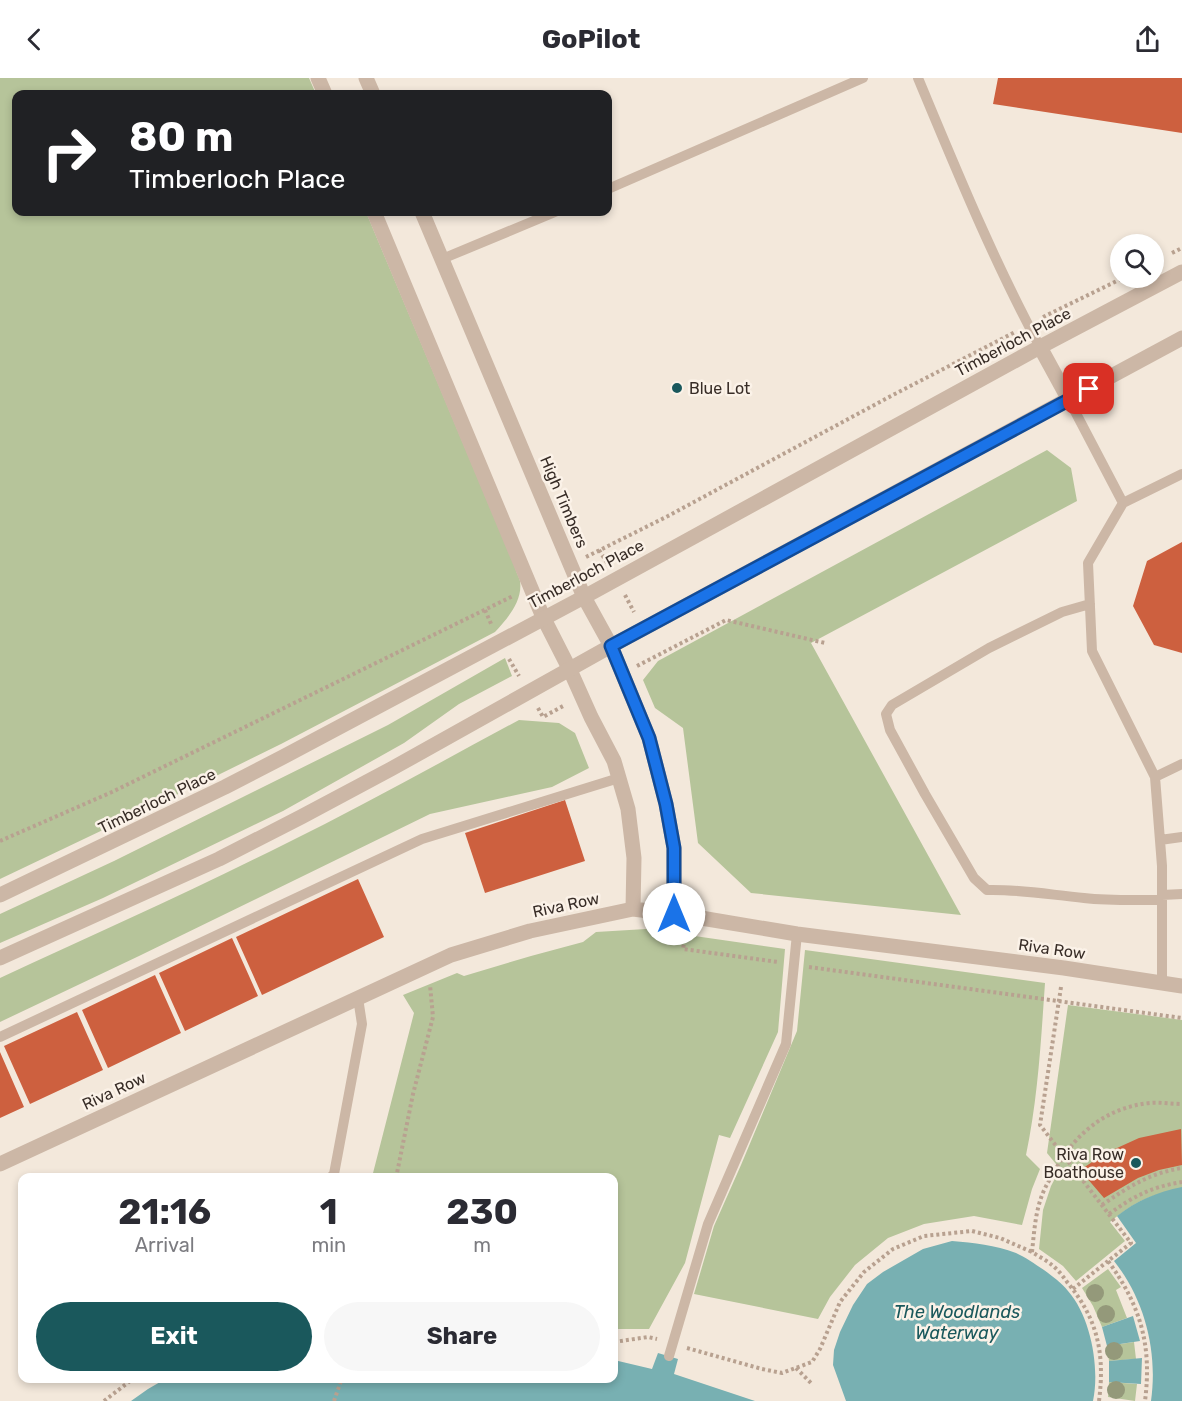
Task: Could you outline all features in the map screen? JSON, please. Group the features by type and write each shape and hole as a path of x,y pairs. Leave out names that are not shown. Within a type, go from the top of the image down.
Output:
{"street":[{"path":"376,216 543,617 614,761 628,809 634,858 633,909"},
{"name":"High Timbers","path":"424,216 584,597 611,646 649,738 666,804 674,848 681,915"},
{"name":"Timberloch Place","path":"0,895 225,788 584,597 1040,347 1182,272"},
{"path":"0,958 219,859 391,769 611,646 1182,339"},
{"path":"1040,347 1069,400"},
{"name":"Riva Row","path":"0,1164 451,955 530,931 633,909 797,934 1064,968 1182,986"}],"lane":[{"path":"612,187 863,78"},
{"path":"918,78 967,196 1040,347"},
{"path":"442,259 545,216"},
{"path":"1069,400 1123,503"},
{"path":"1162,983 1162,898 1155,777 1092,651 1088,563 1123,503 1182,474"},
{"path":"1090,604 1062,612 989,648 892,705 886,714 890,730 974,878 987,890 1027,891 1084,898 1162,898 1182,894"},
{"path":"1155,777 1182,764"},
{"path":"0,1037 422,839 619,778"},
{"path":"1160,840 1182,837"},
{"path":"669,1356 708,1224 786,1044 797,934"},
{"path":"334,1173 362,1024 358,998"}],"path":[{"path":"571,564 668,516 881,401 1110,284"},
{"path":"599,550 617,579 657,656"},
{"path":"0,841 112,792 531,587"},
{"path":"681,915 683,949 1182,1018"},
{"path":"397,1173 412,1094 433,1017 427,966"},
{"path":"1064,968 1040,1125 1131,1243 1073,1289"},
{"path":"1032,1252 1035,1220 1045,1188 1063,1156 1088,1128 1098,1120 1130,1107 1149,1103 1182,1104"},
{"path":"1102,1205 1134,1183 1182,1168"},
{"path":"1109,1214 1131,1198 1148,1190 1165,1184 1182,1182"},
{"path":"618,1341 648,1337 762,1370 782,1373 812,1362 840,1302 864,1272 893,1249 924,1236 972,1231 1000,1238 1032,1252 1051,1264 1082,1301 1090,1315 1099,1344 1102,1372 1099,1401"},
{"path":"1108,1261 1128,1290 1141,1324 1148,1370 1145,1401"},
{"path":"796,1368 813,1385"},
{"path":"104,1401 127,1383"},
{"path":"334,1401 340,1383"}],"green space":[{"path":"0,78 309,78 314,90 12,90 12,216 368,216 515,567 520,581 517,602 495,632 281,744 0,879"},
{"path":"1047,450 1071,468 1077,501 811,643 961,915 751,893 698,843 683,728 655,708 643,680 658,661"},
{"path":"505,658 512,676 459,704 404,743 283,811 103,898 0,943 0,914 114,861 388,725"},
{"path":"519,720 559,723 575,733 589,768 552,787 430,814 0,1022 0,978 285,844"},
{"path":"646,929 785,949 778,1032 730,1138 719,1135 685,1263 649,1329 618,1329 618,1173 373,1173 414,1013 403,995 457,973 464,976 583,942 596,932"},
{"path":"805,950 1045,983 1036,1091 1026,1155 1040,1169 1022,1225 974,1216 924,1224 888,1238 855,1265 830,1297 818,1319 694,1294 714,1226 797,1031"},
{"path":"1068,1005 1182,1020 1182,1215 1169,1191 1144,1199 1131,1207 1110,1222 1125,1241 1076,1281 1063,1266 1039,1249 1043,1210 1051,1186 1060,1169 1047,1153"},
{"path":"1108,1269 1121,1287 1116,1290 1127,1318 1102,1327 1082,1288"},
{"path":"1134,1342 1136,1359 1109,1361 1107,1346"},
{"path":"1109,1382 1137,1384 1135,1401 1108,1397"}],"water":[{"path":"1182,1187 1182,1401 1151,1401 1153,1364 1147,1327 1134,1292 1114,1261 1136,1243 1117,1216 1147,1198"},
{"name":"The Woodlands Waterway","path":"952,1241 992,1246 1016,1253 1044,1270 1066,1288 1083,1315 1092,1343 1095,1374 1093,1401 846,1401 833,1365 834,1350 853,1305 867,1284 883,1272 923,1249"},
{"path":"1133,1316 1140,1341 1107,1346 1102,1327"},
{"path":"658,1353 678,1359 674,1374 755,1401 131,1401 158,1383 618,1383 618,1361 652,1369"},
{"path":"1142,1358 1141,1384 1109,1382 1109,1361"}],"building":[{"path":"998,78 1182,78 1182,133 993,104"},
{"path":"1182,542 1182,653 1154,645 1133,606 1147,561"},
{"path":"565,800 585,861 485,893 465,833"},
{"path":"358,879 384,937 262,995 236,937"},
{"path":"232,938 258,996 185,1031 159,973"},
{"path":"155,975 181,1033 108,1068 82,1010"},
{"path":"77,1012 103,1070 30,1104 4,1046"},
{"path":"0,1052 24,1107 0,1118"},
{"name":"Riva Row Boathouse","path":"1181,1129 1182,1165 1138,1178 1104,1198 1080,1170 1106,1153 1139,1138"}],"place":[{"name":"Blue Lot","path":"677,388"},
{"name":"Riva Row Boathouse","path":"1136,1163"}],"route":[{"path":"674,914 674,848 666,804 649,738 611,646 1089,389"}]}
